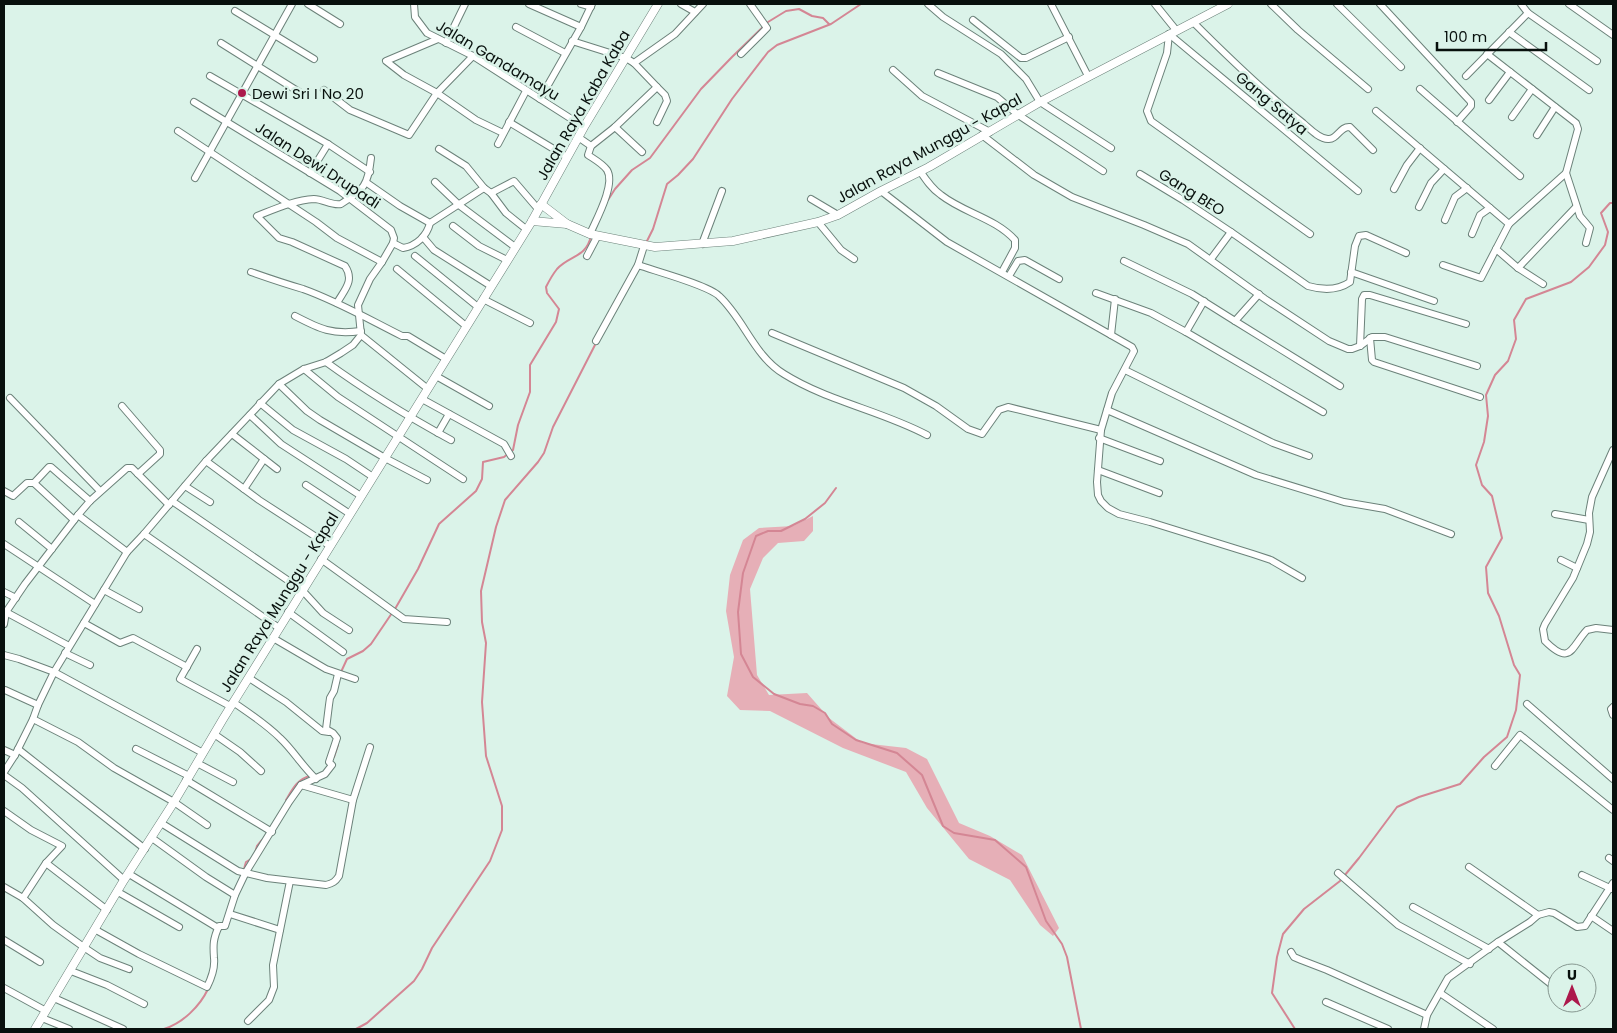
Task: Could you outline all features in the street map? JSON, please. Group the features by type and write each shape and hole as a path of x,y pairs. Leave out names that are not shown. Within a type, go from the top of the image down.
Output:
{"street":[{"path":"195,178 292,4"},
{"path":"308,4 340,24"},
{"name":"Jalan Gandamayu","path":"414,4 415,17 427,33 472,56 584,127"},
{"path":"446,43 465,4"},
{"path":"529,4 581,26"},
{"path":"540,99 591,6 581,4"},
{"name":"Jalan Raya Kaba Kaba","path":"532,221 578,137 658,4"},
{"path":"681,4 695,12"},
{"path":"634,63 675,34 702,4"},
{"path":"741,54 766,29 765,24 750,4"},
{"path":"928,4 943,17 1001,54 1026,79 1040,102 1111,148"},
{"path":"1051,4 1070,37 1088,76"},
{"name":"Gang Satya","path":"1155,4 1173,32 1358,191"},
{"name":"Jalan Raya Munggu - Kapal","path":"540,206 567,224 594,236 655,247 733,242 818,222 838,215 990,132 1017,114 1228,4"},
{"path":"1271,4 1298,30 1368,89"},
{"path":"1337,4 1401,67"},
{"path":"1380,4 1471,104 1457,122"},
{"path":"1521,4 1528,13 1597,62"},
{"path":"1569,4 1613,36"},
{"path":"235,11 314,59"},
{"path":"1466,76 1528,13"},
{"path":"973,20 1024,59 1070,37"},
{"path":"1193,22 1267,95 1316,133 1331,139 1344,127 1350,127 1373,150"},
{"path":"516,27 565,53"},
{"path":"1173,32 1148,106 1148,116 1159,126 1310,234"},
{"path":"1509,32 1588,90"},
{"path":"438,39 386,61 404,75 436,93 476,120 503,133"},
{"path":"572,41 626,58 634,63 665,95 667,101 657,122"},
{"path":"221,43 304,95"},
{"path":"1487,54 1576,123 1578,129 1566,173 1576,207 1580,216 1590,228 1586,243"},
{"path":"324,90 350,110 409,135 436,93 472,56"},
{"path":"893,70 922,96 990,132"},
{"path":"1489,100 1510,72"},
{"path":"938,73 997,97 1017,114 1103,171"},
{"path":"210,76 328,144 370,172"},
{"path":"587,256 609,184 607,170 588,155 591,146 616,127 657,87"},
{"path":"1420,89 1520,176"},
{"path":"1512,117 1532,89"},
{"path":"498,144 526,91"},
{"name":"Jalan Dewi Drupadi","path":"194,102 349,198 391,230 394,238 393,243"},
{"path":"1537,135 1555,107"},
{"path":"1376,112 1509,224"},
{"path":"509,122 567,157"},
{"path":"616,127 642,152"},
{"path":"178,131 210,150 337,238 382,262"},
{"path":"982,136 1034,176 1072,197 1144,224 1188,244 1258,294 1329,341 1348,349 1360,346 1370,338 1385,337 1477,366"},
{"path":"578,137 591,146"},
{"path":"310,173 328,144"},
{"path":"1394,189 1420,148"},
{"path":"439,149 466,166 506,213 526,230"},
{"path":"337,304 350,280 345,266 292,242 278,238 257,216 290,204 316,199 337,205 343,203 364,188 370,172 371,158"},
{"path":"1419,207 1431,183 1444,169"},
{"path":"920,171 942,196 994,224 1015,240 1015,248 1002,272"},
{"path":"1443,265 1481,278 1509,224 1566,173"},
{"name":"Gang BEO","path":"1140,174 1231,232 1308,286 1319,289 1336,289 1350,282 1351,272"},
{"path":"218,928 126,877 4,774 33,719 54,672 127,552 206,460 279,384 304,369 326,362 353,346 361,333 358,305 370,279 393,243 404,248 417,244 425,239 430,223 459,205 514,181 540,206"},
{"path":"435,182 459,205 515,247"},
{"path":"367,183 400,206 430,223"},
{"path":"1445,220 1455,197 1467,188"},
{"path":"702,244 722,191"},
{"path":"881,191 947,242 1133,348 1134,354 1112,393 1099,438 1098,495 1108,508 1119,514 1271,560 1302,578"},
{"path":"810,199 838,215"},
{"path":"1518,268 1576,207"},
{"path":"1472,234 1480,215 1490,208"},
{"name":"Jalan Raya Munggu - Kapal","path":"35,1029 288,612 399,437 526,230 532,221 567,224"},
{"path":"818,222 841,250 854,259"},
{"path":"453,226 479,246 507,260"},
{"path":"1211,259 1231,232"},
{"path":"1406,253 1362,235 1359,236 1355,246 1351,272 1434,301"},
{"path":"425,239 434,250 491,286"},
{"path":"596,341 638,265 645,246"},
{"path":"1496,249 1518,268 1542,284"},
{"path":"415,256 478,307"},
{"path":"1009,276 1018,261 1025,260 1059,279"},
{"path":"1124,261 1204,301 1340,386"},
{"path":"638,265 715,292 735,314 768,362 782,373 846,402 904,422 927,435"},
{"path":"397,269 466,326"},
{"path":"251,272 294,288 302,289 360,314 402,336 408,336 446,359"},
{"path":"1096,293 1151,313 1323,412"},
{"path":"1235,321 1258,294"},
{"path":"1360,346 1362,299 1364,295 1370,295 1466,324"},
{"path":"483,299 530,323"},
{"path":"1111,335 1115,299"},
{"path":"1186,332 1204,301"},
{"path":"295,316 327,331 361,333 428,389"},
{"path":"772,333 904,388 936,406 968,429 982,434 999,410 1008,407 1101,430"},
{"path":"1370,338 1372,360 1374,362 1480,396"},
{"path":"326,362 410,418 451,440"},
{"path":"304,369 338,398 463,479"},
{"path":"1125,370 1274,444 1310,456"},
{"path":"436,376 489,406"},
{"path":"279,384 312,415 385,458 427,480"},
{"path":"10,398 100,491"},
{"path":"422,399 504,444 511,456"},
{"path":"260,403 293,430 346,459 373,477"},
{"path":"122,406 161,451 138,474"},
{"path":"1107,410 1256,475 1336,500 1385,509 1451,534"},
{"path":"438,433 449,414"},
{"path":"250,415 281,444 362,496"},
{"path":"232,434 277,469"},
{"path":"1099,438 1160,460"},
{"path":"1613,450 1592,497 1589,520 1590,532 1587,544 1573,578 1544,628 1545,641 1558,652 1564,653 1573,650 1587,630 1596,628 1613,630"},
{"path":"244,489 264,459"},
{"path":"206,460 244,489 330,546"},
{"path":"34,484 51,468 90,501"},
{"path":"4,624 5,612 76,518 100,491 128,468 132,468 171,503 302,590 323,613 349,630"},
{"path":"1098,470 1159,493"},
{"path":"4,490 13,496 26,483 34,484 76,518 127,552"},
{"path":"306,485 350,514"},
{"path":"185,486 210,502"},
{"path":"1555,514 1589,520"},
{"path":"19,522 52,549"},
{"path":"144,534 279,628"},
{"path":"4,544 95,604"},
{"path":"321,559 404,619 447,622"},
{"path":"1561,560 1577,568"},
{"path":"104,590 139,609"},
{"path":"4,592 16,598"},
{"path":"5,612 69,646"},
{"path":"288,612 343,652"},
{"path":"84,623 120,643 133,638 186,667"},
{"path":"273,638 338,674 355,679"},
{"path":"197,649 180,679 232,704 262,722 281,739 304,768 316,779"},
{"path":"65,653 90,665"},
{"path":"4,655 54,672 203,753"},
{"path":"329,732 326,728 328,704 334,691 338,674"},
{"path":"96,930 139,954 208,986 214,959 212,952 213,942 219,926 224,926 230,914 235,895 246,872 301,785 325,774 332,765 329,762 337,738 333,733 322,731 286,702 249,678"},
{"path":"5,690 38,705"},
{"path":"1528,704 1613,779"},
{"path":"1613,707 1611,713 1613,715"},
{"path":"33,719 78,742 207,825"},
{"path":"214,734 240,752 261,771"},
{"path":"1495,766 1520,735 1613,810"},
{"path":"161,823 238,870 267,878 290,881 326,885 335,882 340,868 353,800 370,747"},
{"path":"136,749 187,778 272,832"},
{"path":"4,750 16,752 145,849"},
{"path":"197,763 233,782"},
{"path":"301,785 353,800"},
{"path":"4,811 31,830 62,846 46,863 23,898"},
{"path":"152,838 206,878 235,895"},
{"path":"46,863 107,910"},
{"path":"1469,867 1538,915"},
{"path":"1338,873 1398,925 1470,964"},
{"path":"1424,1029 1427,1016 1448,978 1538,915 1544,912 1554,913 1577,927 1585,926 1612,887 1582,875"},
{"path":"248,1021 269,1000 274,987 273,966 290,881"},
{"path":"4,887 23,898 53,925 100,958 129,969"},
{"path":"118,892 179,927"},
{"path":"1413,907 1490,948"},
{"path":"230,914 280,930"},
{"path":"1591,916 1613,931"},
{"path":"4,940 40,962"},
{"path":"1498,942 1547,982"},
{"path":"1291,952 1294,957 1427,1016"},
{"path":"71,971 107,985 144,1004"},
{"path":"5,991 69,1029"},
{"path":"1440,993 1493,1029"},
{"path":"54,998 123,1029"},
{"path":"1326,1002 1388,1029"}],"shaded area":[{"path":"813,516 813,531 804,541 778,543 763,558 750,589 757,675 769,695 807,693 829,718 862,743 906,748 927,759 959,823 990,836 1022,855 1059,928 1053,936 1040,925 1010,880 969,859 927,808 906,772 843,748 770,711 740,710 727,696 734,657 726,611 730,575 743,540 759,528 793,526"}],"waterway":[{"path":"646,243 653,229 667,184 693,159 732,99 768,52 777,45 831,24 861,4"},
{"path":"608,200 632,170 650,158 701,89 768,22 786,11 799,9 812,16 823,18 829,24"},
{"path":"1295,1029 1272,993 1277,957 1283,934 1304,909 1340,881 1397,807 1419,797 1460,784 1484,757 1507,737 1516,710 1520,675 1514,665 1499,616 1488,593 1486,567 1502,538 1492,496 1482,485 1476,465 1484,442 1488,416 1486,395 1495,375 1508,361 1516,339 1514,320 1526,299 1571,282 1589,267 1605,245 1608,232 1601,213 1610,203 1613,203"},
{"path":"395,609 418,569 439,524 476,491 482,479 483,462 504,457 513,450 518,425 530,392 530,365 556,322 559,309 547,293 546,287 557,269 581,252 589,243 591,236"},
{"path":"356,1029 367,1023 414,981 432,948 490,861 502,830 502,806 486,756 482,702 486,643 482,622 481,591 496,527 505,500 544,453 553,427 596,343"},
{"path":"836,488 825,503 805,519 781,531 768,531 756,536 743,573 738,612 741,654 753,677 774,694 800,704 813,706 825,713 832,724 856,740 897,753 922,775 943,826 954,833 995,840 1026,867 1046,921 1062,944 1067,957 1081,1029"},
{"path":"341,672 347,659 363,651 371,644 392,613"},
{"path":"334,757 338,745"},
{"path":"286,800 298,782 310,776"},
{"path":"255,853 257,846 262,840"},
{"path":"244,869 246,862 251,859"},
{"path":"164,1029 178,1023 190,1013 208,989"}],"place":[{"name":"Dewi Sri I No 20","path":"242,93"}]}
